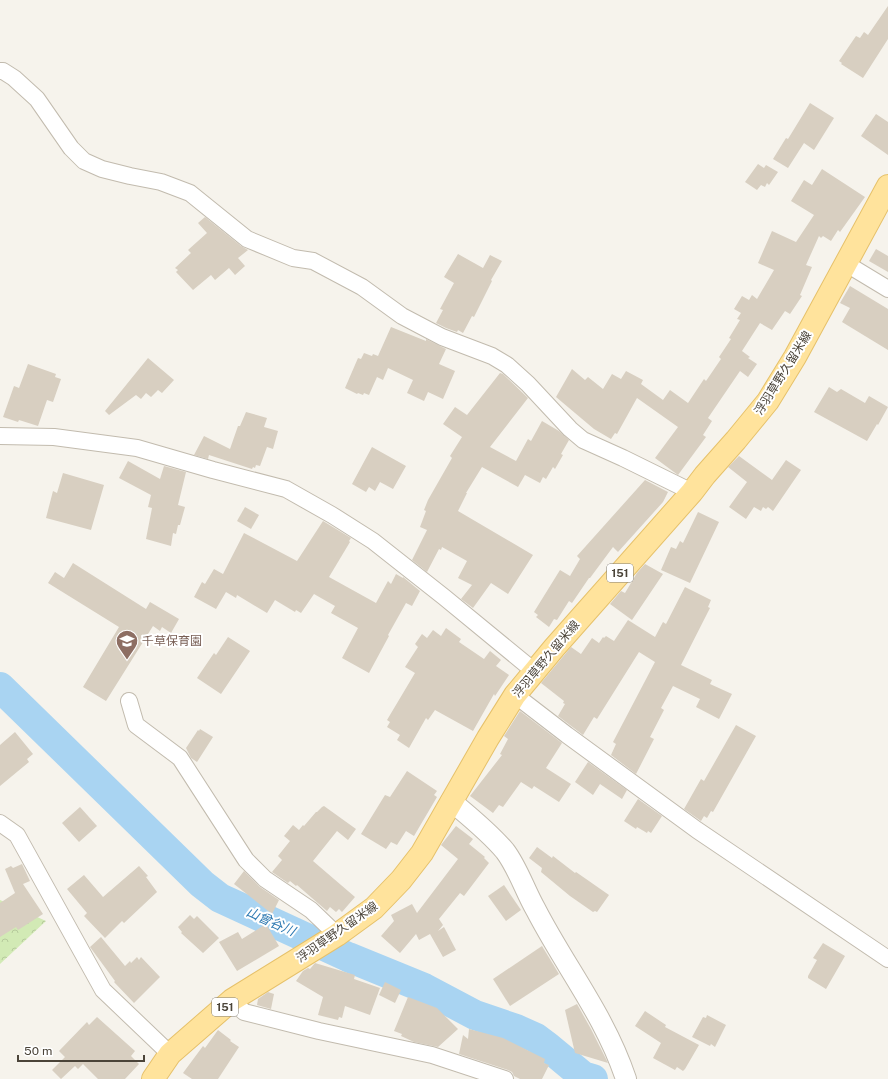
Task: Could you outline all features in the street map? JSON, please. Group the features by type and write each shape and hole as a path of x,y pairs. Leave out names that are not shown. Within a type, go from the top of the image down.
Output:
{"main road":[{"name":"浮羽草野久留米線","path":"153,1079 170,1054 232,1000 333,938 374,908 401,880 422,853 488,738 515,695 534,671 692,492 768,400 795,357 888,186"}],"street":[{"path":"0,71 3,71 14,78 37,99 71,148 84,161 102,169 161,182 190,193 247,238 293,258 313,261 362,287 402,316 442,337 492,356 507,364 570,429 583,440 692,492"},
{"path":"845,263 888,289"},
{"path":"0,436 54,437 137,448 286,489 332,515 373,541 534,671"},
{"path":"515,695 697,830 888,959"},
{"path":"129,701 136,726 180,758 246,860 265,879 311,910 333,938"},
{"path":"452,801 491,835 506,853 536,911 593,1005 610,1038 625,1075"},
{"path":"0,823 17,835 103,990 170,1054"},
{"path":"232,1000 244,1012 319,1031 432,1055 505,1079"}],"green space":[{"path":"0,900 46,921 0,964"}],"building":[{"path":"888,6 888,39 863,78 841,64 842,63 839,61 856,36 860,38 864,32 868,35"},
{"path":"810,103 834,118 814,150 804,143 788,168 773,159 786,138 788,139"},
{"path":"876,114 888,122 888,155 861,136"},
{"path":"758,164 764,168 766,165 778,172 769,185 767,183 765,187 761,185 757,190 745,182"},
{"path":"822,169 865,197 840,232 838,230 831,241 823,236 821,238 819,236 806,265 812,267 800,295 802,296 790,314 785,311 772,330 760,323 742,351 750,357 748,358 757,364 748,377 740,371 708,418 712,421 703,435 706,437 678,475 655,458 678,427 637,398 617,434 615,433 611,439 594,429 556,397 572,369 585,380 588,377 603,389 612,374 621,379 626,371 643,380 641,384 663,400 670,390 688,403 704,379 706,381 721,359 719,357 731,339 729,338 740,320 737,319 741,313 734,309 742,296 749,300 752,295 757,299 774,270 758,263 772,231 796,242 814,215 791,201 804,180 812,185"},
{"path":"205,217 248,250 238,258 245,266 235,275 229,268 215,280 211,275 193,290 176,272 178,270 175,268 191,253 188,250 207,233 198,223"},
{"path":"876,249 888,256 888,272 869,261"},
{"path":"458,254 483,268 490,255 502,261 491,280 492,281 474,317 472,316 463,333 458,330 457,332 446,328 436,323 443,310 440,309 454,283 444,277"},
{"path":"850,286 888,309 888,350 842,322 850,308 840,303"},
{"path":"391,327 426,341 426,339 446,349 439,364 455,371 443,399 428,392 424,401 407,393 413,380 388,368 383,380 377,377 369,395 364,393 363,395 357,394 345,388 358,358 361,359 364,353 372,356 373,354 378,356"},
{"path":"148,358 174,380 162,393 158,390 151,397 146,393 141,399 136,395 109,415 105,411"},
{"path":"28,364 56,374 55,377 61,379 53,402 47,400 38,426 3,417 14,386 19,388"},
{"path":"500,373 503,374 528,398 490,447 516,461 528,439 531,441 542,421 559,431 569,440 555,469 553,467 546,479 543,477 540,483 525,475 518,487 482,467 466,493 458,511 533,555 508,594 491,583 473,608 461,599 472,585 458,578 467,561 442,547 441,550 439,549 427,572 412,560 427,530 420,527 426,511 424,510 428,500 452,458 450,456 462,437 443,424 455,407 467,415"},
{"path":"829,387 837,392 841,389 865,403 869,396 888,407 867,441 814,412"},
{"path":"246,412 267,418 264,427 278,431 273,449 267,447 260,466 256,465 255,468 253,467 252,469 209,455 208,459 194,455 204,436 230,449 238,426 240,426"},
{"path":"372,447 406,466 393,489 380,482 375,491 369,487 366,492 352,484"},
{"path":"739,456 772,480 786,460 801,470 773,511 768,507 766,509 763,507 761,511 754,507 746,519 729,507 747,482 728,467"},
{"path":"128,461 160,479 164,466 186,472 178,505 185,507 176,534 173,533 171,546 146,539 152,508 148,507 151,495 119,478"},
{"path":"63,473 104,485 91,530 46,518 53,491 57,493"},
{"path":"645,480 668,492 663,502 618,552 613,547 572,603 569,601 557,620 554,619 549,627 536,617 538,615 534,612 560,570 570,576 580,559 577,556"},
{"path":"245,507 259,515 251,529 237,521"},
{"path":"698,512 719,522 690,583 661,570 671,547 676,549 680,541 683,543"},
{"path":"323,521 351,538 329,577 376,603 388,581 391,584 396,574 403,577 420,591 412,606 406,603 369,673 342,658 358,628 331,613 335,606 314,594 301,613 296,610 295,612 275,600 267,613 237,595 236,598 226,592 216,609 194,597 202,582 205,584 214,569 223,574 244,533 297,561"},
{"name":"千草保育園","path":"73,563 146,609 150,602 179,619 171,633 162,627 160,631 153,626 106,701 83,687 119,627 48,583 55,572 64,578"},
{"path":"645,564 663,574 632,620 610,604 621,591 625,593 637,573"},
{"path":"685,587 711,600 708,607 710,608 681,665 712,680 710,684 732,694 719,719 696,707 700,699 673,686 661,708 664,710 650,737 654,739 636,774 611,755 616,744 613,742 655,662 639,652 597,719 594,717 583,735 558,716 565,704 563,703 564,701 541,683 571,647 581,654 592,638 599,643 603,637 604,638 606,636 614,641 628,620 655,637 663,622 666,624"},
{"path":"446,628 461,639 459,642 484,659 490,651 501,660 496,666 509,675 495,696 494,694 473,731 435,710 428,720 426,718 409,748 397,740 400,735 387,727 390,722 387,720 415,673 405,667 418,647 415,644 422,634 427,638 433,630 441,636"},
{"path":"228,637 250,651 221,694 197,678 214,653 216,655"},
{"path":"520,711 562,743 546,768 571,784 559,802 534,786 532,789 521,782 503,807 499,805 493,813 470,796 502,755 500,754 508,739 504,736"},
{"path":"736,725 756,736 713,812 711,811 707,818 704,816 701,821 684,809 701,779 704,781"},
{"path":"200,729 213,737 197,762 191,758 186,748"},
{"path":"15,732 33,754 27,759 29,762 0,786 0,745"},
{"path":"588,762 627,790 622,799 600,784 593,795 575,782"},
{"path":"407,771 437,791 434,795 437,797 414,836 406,831 397,845 391,842 386,849 361,834 385,795 390,797"},
{"path":"638,799 662,816 651,833 648,831 647,833 637,827 636,829 624,821"},
{"path":"324,806 356,829 348,840 337,831 313,861 355,897 342,912 339,909 336,912 330,907 327,911 297,885 296,886 290,881 288,883 272,872 282,860 278,856 290,841 284,836 293,825 299,830 316,812"},
{"path":"80,807 97,826 79,842 62,823"},
{"path":"456,826 473,839 469,844 485,857 484,858 489,863 464,896 460,893 439,919 443,925 438,931 444,927 456,950 443,957 430,934 419,940 416,934 400,953 381,936 394,921 391,915 412,904 417,913 458,859 441,845"},
{"path":"537,847 552,858 553,856 575,873 576,872 609,895 597,912 593,912 570,896 541,872 542,868 529,858"},
{"path":"22,864 30,881 23,884 43,914 18,930 16,927 0,937 0,903 15,893 5,869 11,866 13,868"},
{"path":"139,866 148,876 146,877 157,892 124,923 122,921 105,938 84,916 87,913 67,889 84,875 103,897"},
{"path":"244,871 260,887 279,900 272,914 234,884"},
{"path":"504,885 521,910 506,921 488,896"},
{"path":"190,915 194,919 197,916 219,938 203,953 181,933 182,932 178,927"},
{"path":"266,924 279,946 237,971 219,942 238,932 242,939"},
{"path":"101,937 125,966 137,957 139,960 141,957 160,977 134,1003 114,982 115,981 90,947"},
{"path":"823,943 845,956 826,989 808,978 817,960 813,958"},
{"path":"542,946 559,974 510,1006 493,979"},
{"path":"315,963 355,975 354,979 380,988 370,1015 345,1006 342,1018 339,1017 338,1020 318,1015 323,997 296,981 303,971 308,968 310,969"},
{"path":"385,982 401,990 395,1003 379,995"},
{"path":"268,992 274,994 271,1009 257,1005 258,999"},
{"path":"408,997 437,1008 458,1029 438,1047 414,1042 401,1036 402,1034 394,1031"},
{"path":"577,1004 608,1063 575,1053 565,1010"},
{"path":"645,1011 666,1025 665,1027 699,1045 683,1071 677,1067 675,1070 653,1058 661,1043 635,1026"},
{"path":"707,1015 726,1025 715,1047 692,1037 703,1017 706,1018"},
{"path":"97,1017 135,1051 131,1056 139,1064 125,1079 98,1079 83,1064 78,1069 75,1066 61,1079 52,1070 65,1057 59,1051 87,1022 89,1025"},
{"path":"469,1029 503,1038 545,1059 544,1063 549,1065 542,1079 520,1079 508,1070 459,1054 463,1035 468,1039"},
{"path":"218,1030 239,1047 218,1079 192,1079 183,1073 203,1046 205,1048"}],"waterway":[{"name":"山曾谷川","path":"0,687 202,884 220,898 348,957 424,988 475,1015 516,1029 536,1038 583,1076 593,1079"}],"place":[{"name":"千草保育園","path":"127,660"}]}
